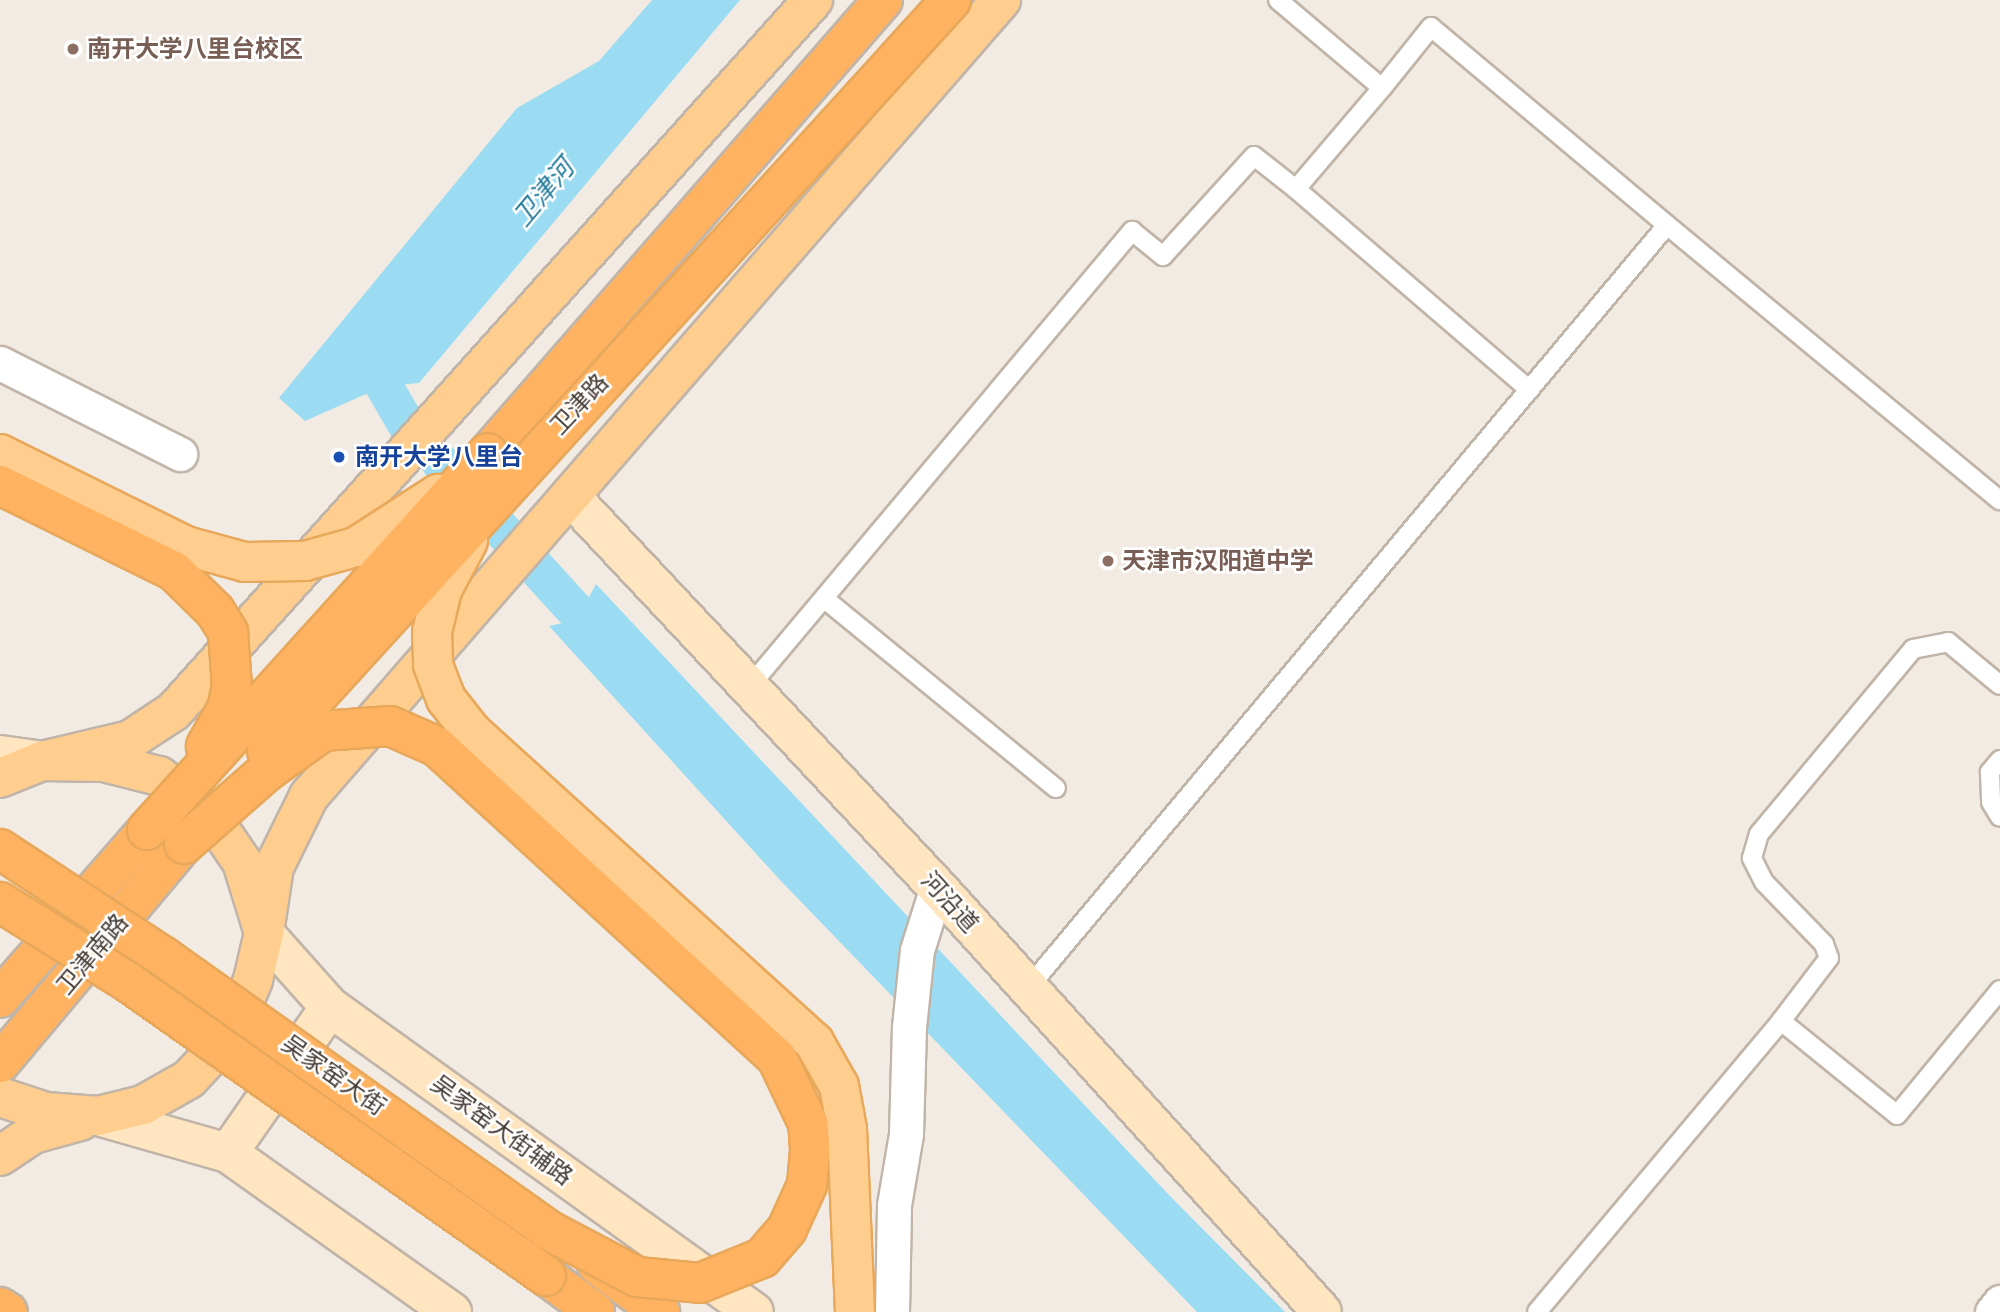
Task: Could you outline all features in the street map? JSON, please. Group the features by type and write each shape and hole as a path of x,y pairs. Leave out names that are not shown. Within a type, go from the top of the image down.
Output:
{"highway":[{"name":"卫津路","path":"184,844 883,0"},
{"name":"卫津路","path":"148,830 951,0"},
{"path":"0,485 174,571 198,589 228,632 232,675 227,709 148,830"},
{"path":"184,844 266,772 323,732 360,725 416,735 438,747 607,897 776,1058 808,1123 810,1149 807,1185 787,1229 762,1258 700,1283 670,1282 638,1277 548,1230"},
{"name":"卫津南路","path":"0,998 148,830"},
{"name":"卫津南路","path":"0,1063 184,844"},
{"name":"吴家窑大街","path":"0,849 164,957 660,1312"},
{"name":"吴家窑大街","path":"0,902 278,1084 595,1312"},
{"path":"546,1276 582,1312"},
{"path":"0,1307 8,1312"}],"main road":[{"path":"0,778 42,761 130,740 174,711 813,0"},
{"path":"0,1156 33,1135 143,1105 189,1079 230,1034 253,980 264,933 274,867 309,796 1001,0"},
{"path":"0,454 186,546 226,559 266,562 304,561 373,540 496,469"},
{"path":"496,469 442,590 432,632 437,678 472,732 814,1042 839,1086 847,1129 855,1312"},
{"path":"42,761 104,762 159,776 208,813 242,862 264,933"},
{"path":"0,1097 46,1112 98,1116"}],"street":[{"path":"0,363 180,454"},
{"name":"河沿道","path":"570,498 937,887 1322,1312"},
{"path":"0,755 42,761"},
{"path":"892,1312 894,1205 906,1134 909,1027 917,950 937,887"},
{"name":"吴家窑大街辅路","path":"264,933 330,1007 754,1312"},
{"path":"228,1153 330,1007"},
{"path":"98,1116 228,1153 452,1312"},
{"path":"1992,1312 2000,1302"}],"lane":[{"path":"1278,0 1382,88"},
{"path":"1296,189 1431,27 2000,500"},
{"path":"749,688 826,600 1132,231 1163,256 1254,156 1530,390"},
{"path":"1028,988 1667,225"},
{"path":"826,600 1056,788"},
{"path":"1537,1312 1781,1021 1829,958 1825,944 1764,882 1752,858 1759,834 1913,649 1948,642 2000,685"},
{"path":"2000,760 1990,772 1991,802 2000,817"},
{"path":"1781,1021 1896,1115 2000,990"}],"water":[{"name":"卫津河","path":"652,0 740,0 419,383 384,386 305,421 279,398 517,108 599,61"},
{"path":"596,584 1168,1194 1285,1312 1197,1312 780,880 549,626 577,620"}],"waterway":[{"path":"384,386 409,429"},
{"path":"440,462 615,654"}],"place":[{"name":"南开大学八里台校区","path":"73,49"},
{"name":"南开大学八里台","path":"339,457"},
{"name":"天津市汉阳道中学","path":"1108,561"}]}
